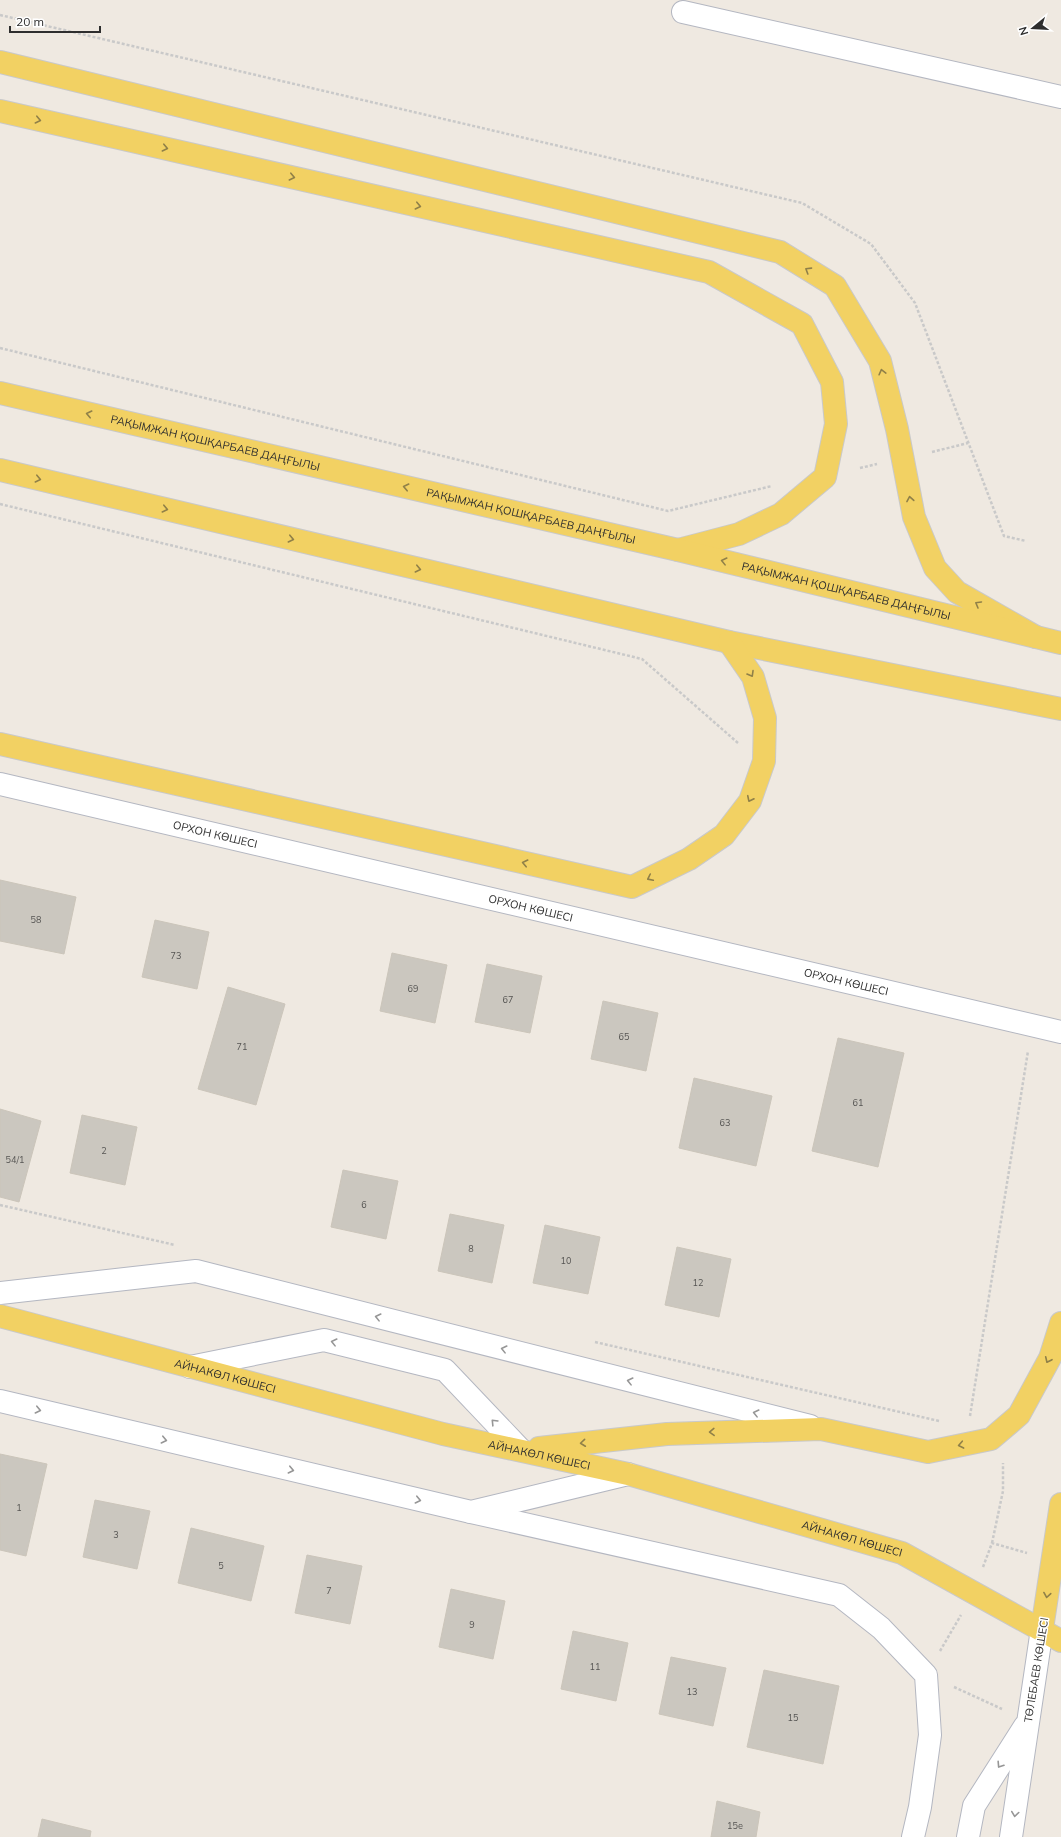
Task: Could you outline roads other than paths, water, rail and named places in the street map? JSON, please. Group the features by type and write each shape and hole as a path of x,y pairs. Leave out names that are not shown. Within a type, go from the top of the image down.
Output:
{"main road":[{"path":"0,62 780,252 835,286 880,361 897,429 914,517 935,568 957,592 1036,637"},
{"path":"0,111 709,272 802,324 832,382 836,424 825,477 781,514 739,534 678,550"},
{"name":"РАҚЫМЖАН ҚОШҚАРБАЕВ ДАҢҒЫЛЫ","path":"0,393 678,550 1061,643"},
{"path":"0,470 729,642 1061,709"},
{"path":"0,744 632,887 689,860 724,835 750,801 764,761 765,718 753,677 729,642"},
{"name":"АЙНАКӨЛ КӨШЕСІ","path":"0,1316 443,1434 628,1474 902,1553 1061,1641"},
{"path":"521,1450 667,1434 821,1429 928,1452 991,1439 1019,1415 1050,1358 1061,1323"},
{"name":"ТӨЛЕБАЕВ КӨШЕСІ","path":"1042,1630 1061,1504"}],"street":[{"path":"683,12 1061,97"},
{"name":"ОРХОН КӨШЕСІ","path":"0,784 1061,1032"},
{"path":"0,1293 196,1270 821,1429"},
{"path":"190,1366 324,1340 445,1370 521,1450"},
{"path":"0,1401 471,1512 839,1595 881,1628 926,1675 930,1735 920,1807 913,1837"},
{"path":"471,1512 628,1474"},
{"name":"ТӨЛЕБАЕВ КӨШЕСІ","path":"1011,1837 1042,1630"},
{"path":"968,1837 974,1806 1029,1720"}]}
